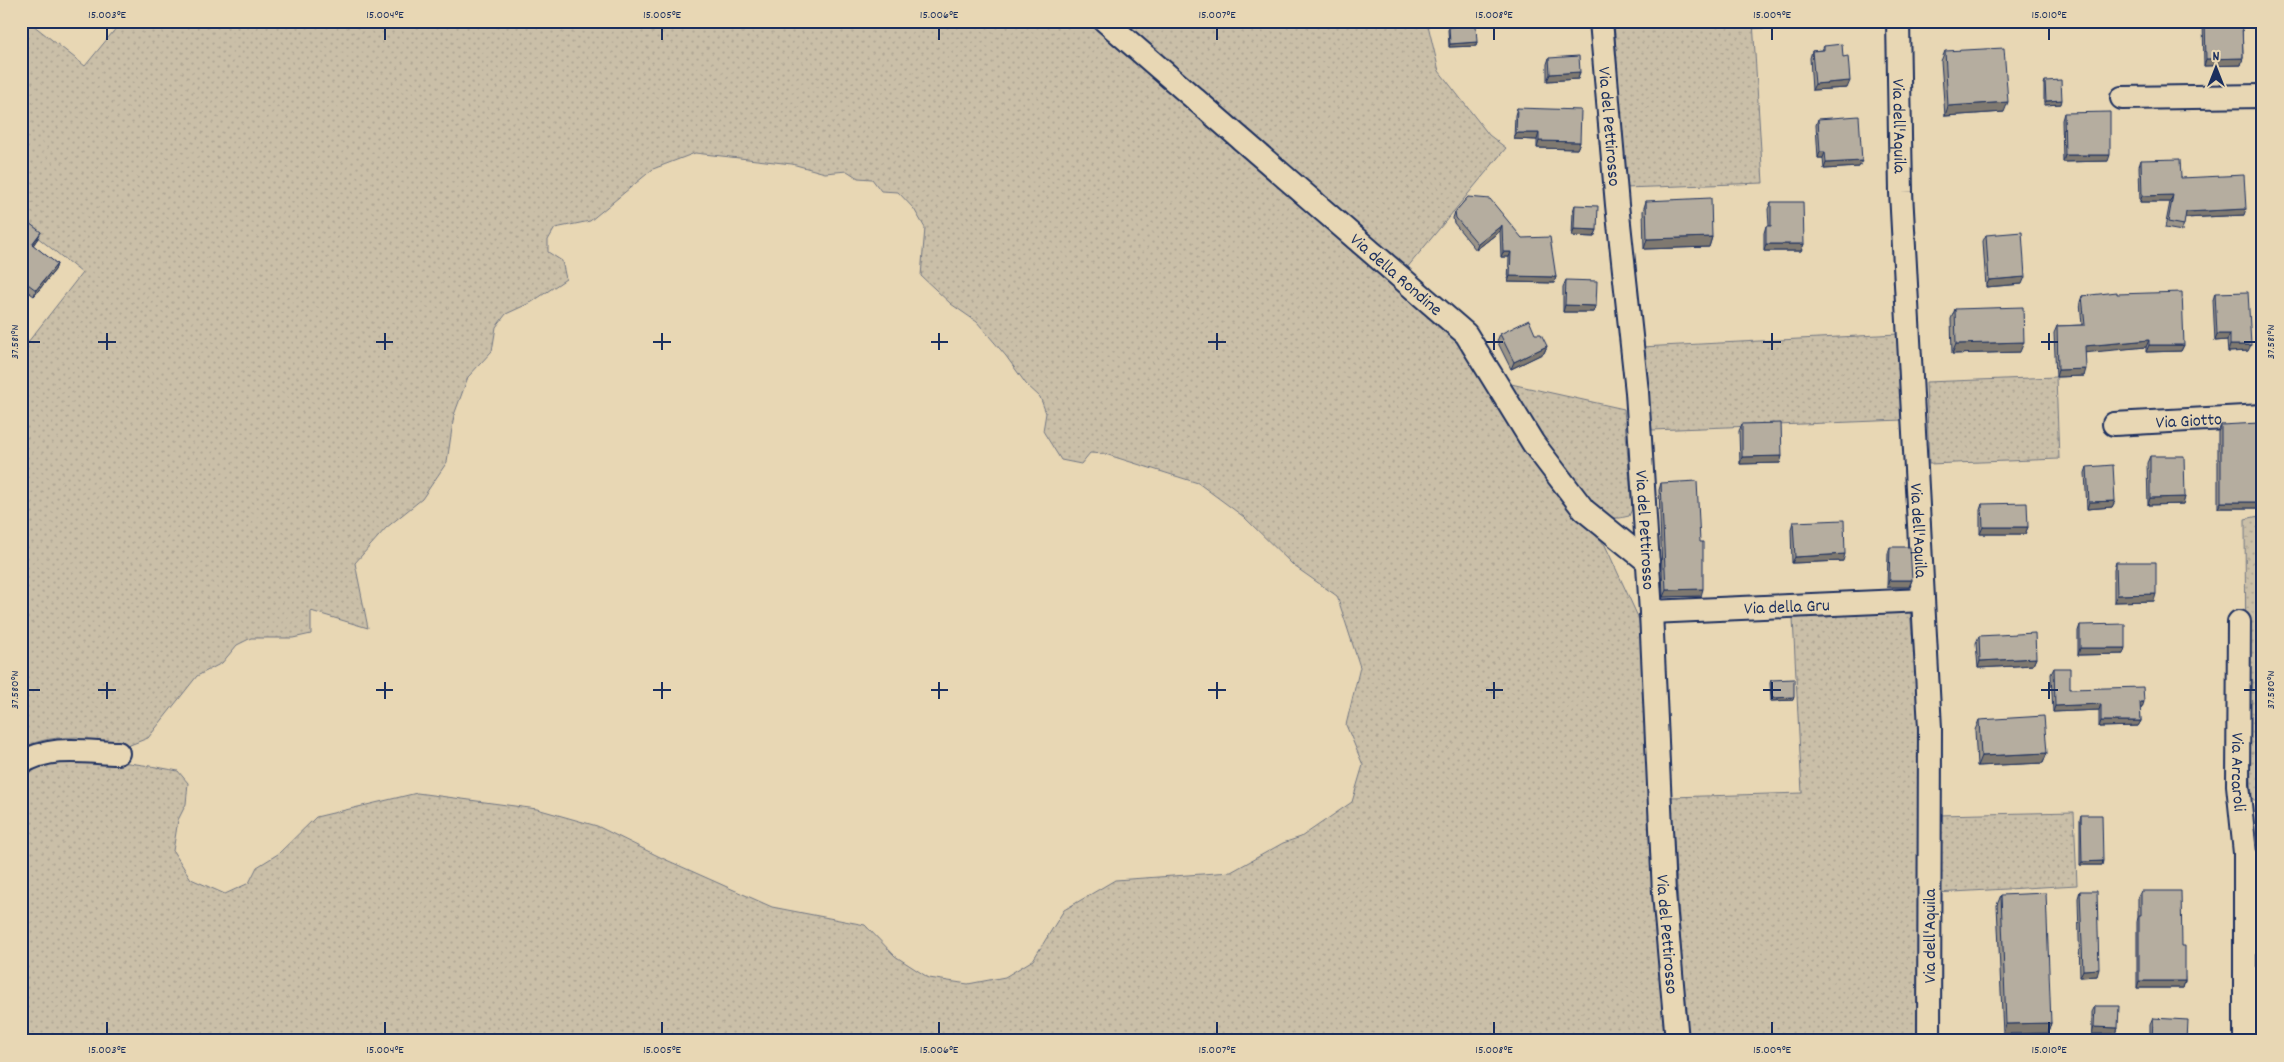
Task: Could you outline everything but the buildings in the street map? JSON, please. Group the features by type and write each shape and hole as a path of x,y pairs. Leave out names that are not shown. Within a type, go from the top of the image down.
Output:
{"street":[{"name":"Via della Rondine","path":"1105,21 1466,334 1533,443 1584,510 1648,562"},
{"name":"Via del Pettirosso","path":"1601,21 1636,392 1651,612 1664,893 1677,1041"},
{"name":"Via dell'Aquila","path":"1898,21 1901,192 1930,728 1928,1041"},
{"path":"2122,98 2263,96"},
{"name":"Via Giotto","path":"2114,424 2263,416"},
{"name":"Via della Gru","path":"1651,612 1923,600"},
{"name":"Via Arcaroli","path":"2240,622 2238,785 2245,853 2245,1041"},
{"path":"21,763 36,754 56,751 118,753"}],"shaded area":[{"path":"21,21 28,21 85,66 122,21 1096,21 1458,338 1581,517 1605,545 1639,619 1672,1041 21,1041 21,774 34,766 52,762 96,760 178,771 188,783 186,804 178,820 173,851 191,879 225,894 249,883 257,867 278,854 316,817 417,793 537,809 597,826 662,858 772,907 865,925 895,956 929,978 968,984 1005,977 1033,960 1064,910 1115,880 1231,872 1283,843 1301,837 1352,802 1363,765 1346,725 1360,667 1337,596 1294,566 1244,517 1198,483 1105,454 1090,453 1081,464 1061,460 1043,431 1046,413 1040,397 1026,384 1006,356 977,322 951,304 921,276 925,228 914,209 898,192 881,191 872,179 858,178 847,171 825,173 792,164 695,153 653,169 590,221 555,228 548,240 548,252 562,261 566,279 532,302 506,314 496,327 492,351 468,377 454,415 447,462 422,499 386,528 355,563 368,628 311,611 311,634 293,638 251,638 237,645 222,663 197,676 148,738 130,745 86,745 78,737 56,738 35,743 21,749 21,351 82,273 21,224"},
{"path":"1119,21 1427,21 1439,71 1489,135 1506,148 1406,269"},
{"path":"1614,21 1753,21 1763,183 1625,188"},
{"path":"1898,334 1902,420 1652,430 1641,347"},
{"path":"2056,377 2059,459 1929,464 1926,382"},
{"path":"1511,384 1624,409 1632,509 1629,516 1610,518 1595,512 1541,437"},
{"path":"2263,515 2263,807 2252,798 2246,686 2245,519"},
{"path":"1910,611 1921,730 1923,1041 1685,1041 1684,991 1671,797 1802,793 1793,618"},
{"path":"2074,812 2077,885 1936,893 1938,815"}]}
